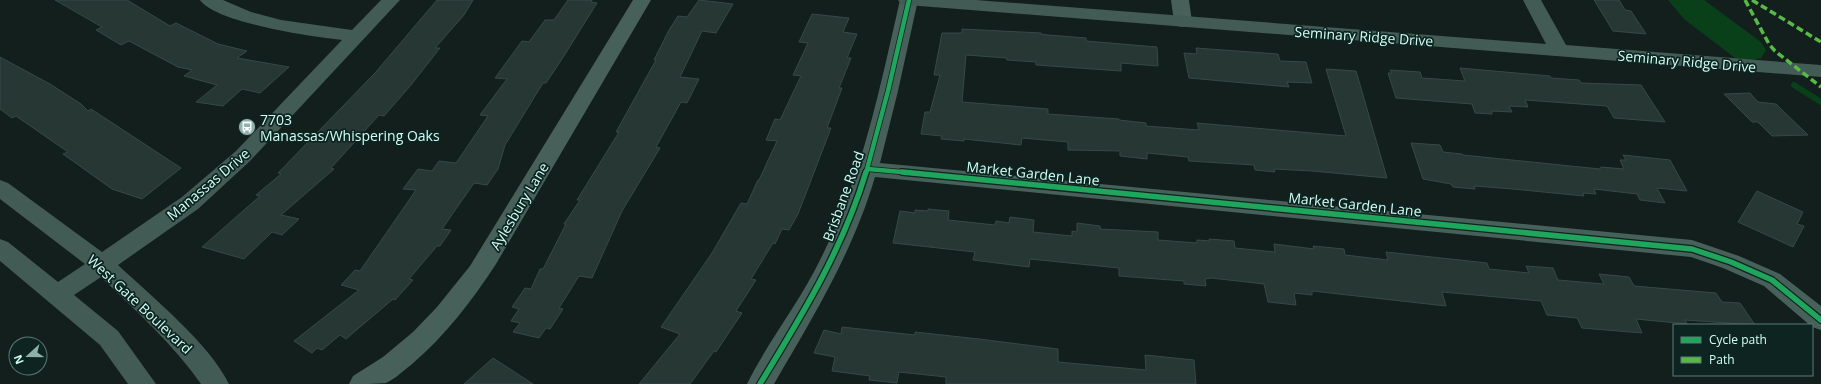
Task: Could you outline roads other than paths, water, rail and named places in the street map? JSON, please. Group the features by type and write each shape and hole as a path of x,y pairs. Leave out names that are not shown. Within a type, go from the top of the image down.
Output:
{"street":[{"path":"209,0 251,19 269,25 356,36"},
{"name":"Manassas Drive","path":"57,295 190,203 243,156 390,0"},
{"name":"Aylesbury Lane","path":"362,384 396,362 413,347 435,327 466,291 488,258 642,0"},
{"name":"Seminary Ridge Drive","path":"908,0 1817,71"},
{"name":"Brisbane Road","path":"760,384 823,279 841,240 868,169 908,0"},
{"path":"1180,0 1182,22"},
{"path":"1532,0 1559,50"},
{"name":"Market Garden Lane","path":"868,169 1692,249 1731,262 1772,280 1821,320"},
{"name":"West Gate Boulevard","path":"0,188 102,264 152,311 198,359 216,384"},
{"path":"0,248 109,338 143,384"}],"waterway":[{"path":"1685,0 1696,12 1748,50"},
{"path":"1794,85 1821,102"}],"place":[{"name":"7703 Manassas/Whispering Oaks","path":"247,127"}]}
